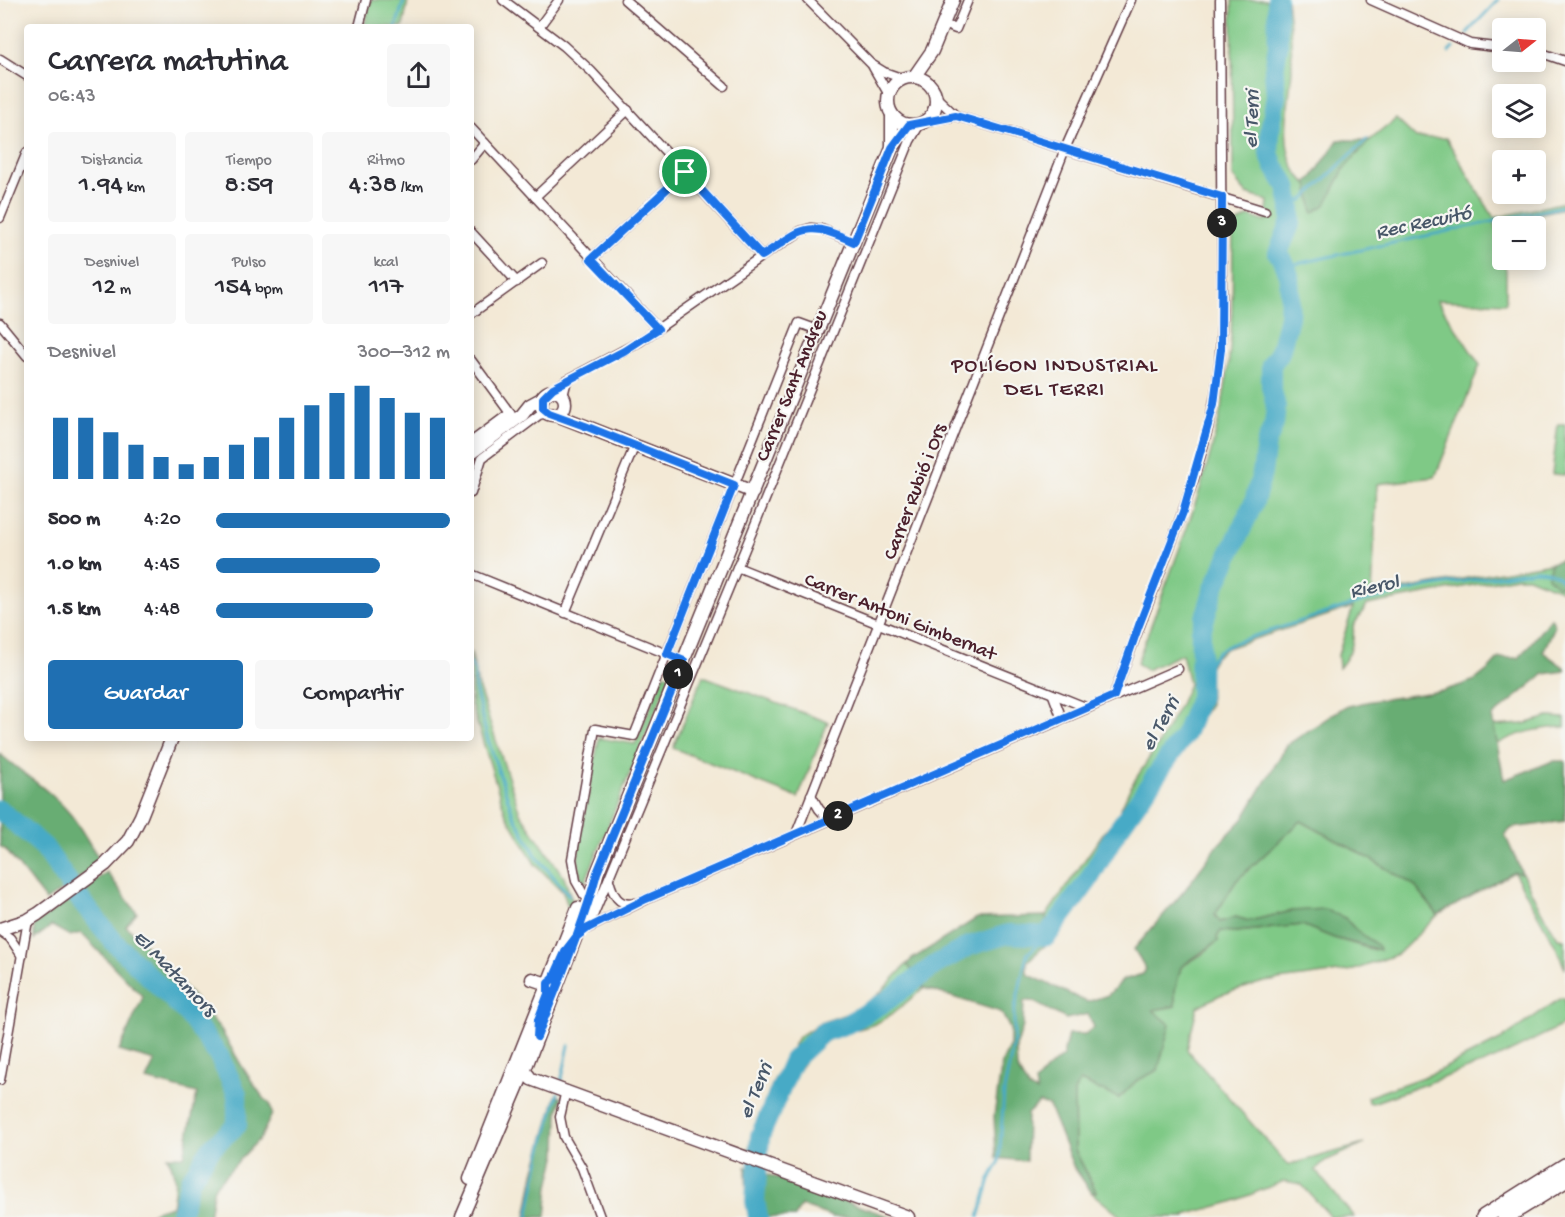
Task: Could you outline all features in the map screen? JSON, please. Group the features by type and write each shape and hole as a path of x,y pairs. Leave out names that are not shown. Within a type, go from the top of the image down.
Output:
{"highway":[{"path":"1484,1217 1565,1166"},
{"path":"1506,1217 1565,1180"}],"main road":[{"path":"525,1076 521,1063 530,1037 542,983 558,957 584,895 597,873 892,148 892,116 889,108 889,95 894,85 909,78 932,51 953,0"},
{"path":"892,148 934,111 932,51"},
{"path":"909,78 921,79 932,90"},
{"path":"892,116 903,124 919,123"},
{"path":"547,406 556,392 585,426"},
{"path":"477,456 530,405 547,406 562,411 564,399"},
{"path":"547,406 585,426 753,492"},
{"path":"0,930 33,917 118,854 132,835 171,741"},
{"path":"462,1217 525,1076 537,1037 591,897 597,873"},
{"path":"542,983 553,979 566,950 576,937"},
{"path":"537,1037 538,1020 548,994 542,983"},
{"path":"456,1217 534,1018"},
{"path":"482,1149 499,1119 514,1081 525,1076 908,1217"}],"street":[{"path":"360,24 366,0"},
{"path":"502,0 540,27 583,64 762,256"},
{"path":"540,27 559,0"},
{"path":"625,0 724,86"},
{"path":"808,0 871,64 884,72 909,78"},
{"path":"943,24 956,29 968,0"},
{"name":"Carrer Rubió i Ors","path":"796,834 1065,149 1131,0"},
{"path":"1114,696 1183,512 1214,404 1221,349 1220,0"},
{"path":"1371,0 1470,44 1492,47"},
{"path":"1546,54 1565,61"},
{"path":"0,59 24,74"},
{"path":"871,64 889,95"},
{"path":"932,90 956,116"},
{"path":"535,197 628,110"},
{"path":"919,123 956,116 1265,211"},
{"name":"Carrer Sant Andreu","path":"588,928 919,123"},
{"path":"474,131 658,329"},
{"path":"474,156 484,143"},
{"path":"0,218 24,159"},
{"path":"591,259 685,172"},
{"path":"474,474 477,456 539,415 567,380 624,351 794,235 811,228 828,230 854,242"},
{"path":"474,235 517,282"},
{"path":"474,312 542,263"},
{"path":"0,323 24,352"},
{"path":"584,895 576,881 572,860 595,729 634,736 799,323 818,330"},
{"path":"474,364 516,416 474,440"},
{"path":"564,399 567,380"},
{"path":"565,613 635,446"},
{"name":"Carrer Antoni Gimbernat","path":"737,567 1088,708"},
{"path":"474,575 684,661"},
{"path":"576,937 588,928 641,902 1178,669"},
{"path":"1053,695 1062,719"},
{"path":"811,795 829,820"},
{"path":"609,880 612,893 618,900 630,904 641,902"},
{"path":"0,1080 22,956 33,917"},
{"path":"0,930 10,938 22,956"},
{"path":"566,1090 560,1117 564,1137 582,1168 600,1217"}],"green space":[{"path":"371,0 408,0 404,24 365,24"},
{"path":"1232,0 1287,0 1292,69 1286,134 1290,158 1301,178 1326,204 1344,169 1370,140 1396,119 1416,138 1446,138 1493,216 1492,270 1506,270 1506,303 1437,300 1480,365 1435,477 1377,484 1372,595 1551,563 1548,577 1558,586 1565,584 1565,592 1528,577 1516,577 1367,605 1353,626 1351,648 1339,668 1338,655 1353,607 1227,648 1215,657 1209,667 1210,704 1144,797 1112,856 1099,871 1064,926 1049,942 1046,916 1104,832 1117,817 1131,786 1159,743 1189,684 1182,654 1146,670 1137,663 1201,486 1220,413 1231,338 1233,226 1249,216 1266,222 1268,201 1247,194 1233,177"},
{"path":"1338,140 1370,140 1344,169 1326,204 1313,213 1306,182 1312,178"},
{"path":"1565,202 1565,208 1528,216 1503,216"},
{"path":"1558,424 1565,424 1565,475 1552,474"},
{"path":"1565,558 1565,584 1558,586 1547,577 1551,563"},
{"path":"1551,618 1555,626 1543,652 1565,668 1565,671 1544,674 1492,717 1504,780 1553,761 1565,761 1565,821 1512,828 1505,835 1522,873 1514,872 1438,915 1414,885 1301,821 1236,881 1215,915 1220,922 1236,917 1249,921 1292,911 1324,909 1345,918 1380,950 1334,938 1302,925 1236,932 1221,931 1217,937 1218,941 1181,967 1175,990 1175,1006 1153,1010 1170,1024 1158,1070 1136,1081 1119,1098 1080,1081 1074,1092 1075,1150 1096,1192 1092,1193 1073,1166 1049,1106 1039,1103 1027,1114 1026,1161 996,1158 994,1116 1002,1062 1010,1045 1010,1029 1001,1012 924,988 907,964 912,959 977,918 1046,916 1049,942 1027,962 1027,974 1087,1002 1108,995 1123,980 1143,974 1146,969 1134,949 1184,891 1218,845 1243,819 1287,745 1344,707 1442,691 1475,680 1499,658 1519,658","holes":["1024,1001 1032,1001 1066,1019 1088,1014 1094,1027 1085,1034 1068,1034 1063,1056 1035,1083 1037,1092 1028,1088 1017,1068 1016,1048 1023,1026"]},
{"path":"474,667 478,686 520,813 564,877 574,906 570,912 563,892 535,864 505,812 474,714"},
{"path":"664,674 670,676 585,882 581,878 578,865 579,843 599,738 635,744"},
{"path":"703,676 828,722 798,798 673,748"},
{"path":"1549,717 1565,718 1565,727 1530,731 1497,744 1493,726 1523,724"},
{"path":"0,754 63,806 102,862 46,901 6,850 0,846"},
{"path":"1301,821 1414,885 1438,915 1398,954 1354,970 1264,982 1220,995 1197,1007 1187,1050 1288,1165 1364,1144 1325,1161 1315,1170 1354,1217 1331,1217 1301,1184 1284,1181 1232,1202 1185,1215 1186,1217 1121,1217 1092,1193 1096,1191 1075,1150 1074,1092 1080,1081 1119,1098 1136,1081 1158,1070 1152,1010 1175,1006 1175,990 1181,967 1218,941 1217,937 1221,931 1236,932 1302,925 1374,950 1378,946 1355,929 1345,918 1292,911 1249,921 1236,917 1220,922 1215,915 1236,881"},
{"path":"107,872 137,913 126,926 159,958 219,1027 243,1068 270,1104 272,1114 261,1137 214,1187 209,1217 146,1217 155,1211 172,1206 174,1180 167,1156 184,1156 197,1093 146,1080 155,1061 119,1051 143,997 81,933 70,936 52,926 34,939 34,925"},
{"path":"1514,872 1522,873 1558,938 1565,939 1565,969 1556,947"},
{"path":"907,964 924,988 886,1018 872,1025 837,1035 812,1053 785,1094 761,1157 748,1151 773,1082 798,1037 820,1023 852,1012 878,995"},
{"path":"1561,998 1565,998 1565,1023 1559,1027 1486,1062 1372,1103 1368,1102 1367,1097 1434,1073 1500,1040"},
{"path":"556,1096 562,1097 558,1113 557,1154 549,1186 546,1217 526,1217 534,1173"},
{"path":"746,1167 891,1217 833,1217 801,1206 795,1217 750,1217 747,1205"}],"waterway":[{"path":"397,24 404,0"},
{"name":"el Terri","path":"758,1217 755,1201 760,1136 793,1060 823,1032 847,1024 885,1002 935,965 969,946 1008,934 1047,936 1088,881 1115,834 1185,734 1200,697 1201,631 1214,588 1254,502 1262,473 1266,444 1274,424 1276,407 1271,386 1271,365 1280,352 1289,317 1289,276 1278,253 1291,222 1291,207 1287,186 1274,166 1269,153 1270,130 1276,96 1274,70 1278,46 1277,0"},
{"path":"1467,33 1498,0"},
{"path":"1449,52 1453,48"},
{"path":"1291,207 1303,200 1367,139"},
{"name":"Rec Recuitó","path":"1286,266 1565,206"},
{"name":"Rierol","path":"1202,672 1218,651 1236,642 1363,601 1427,587 1535,570 1552,573 1565,583"},
{"path":"474,669 475,688 487,737 513,814 537,857 569,895"},
{"name":"El Matamors","path":"0,810 44,847 79,898 115,943 187,1013 219,1056 237,1094 237,1125 212,1147 190,1180 180,1217"},
{"path":"979,1217 990,1179 999,1163 1004,1091 1014,1041 1014,1013 1027,954 1047,936"},
{"path":"560,1087 569,1045"},
{"path":"528,1217 541,1152 558,1093"}],"district":[{"name":"POLÍGON INDUSTRIAL DEL TERRI","path":"1055,376"}],"route":[{"path":"685,172 591,259 658,329 624,351 558,385 542,400 543,408 549,413 734,485 667,654 684,661 597,873 591,897 576,937 537,1037 538,1020 548,994 546,986 553,979 570,944 576,937 588,928 646,899 1114,696 1183,512 1214,404 1221,349 1222,197 970,120 956,116 945,117 909,125 892,148 854,242 828,230 811,228 801,231 762,256 685,172"}]}
